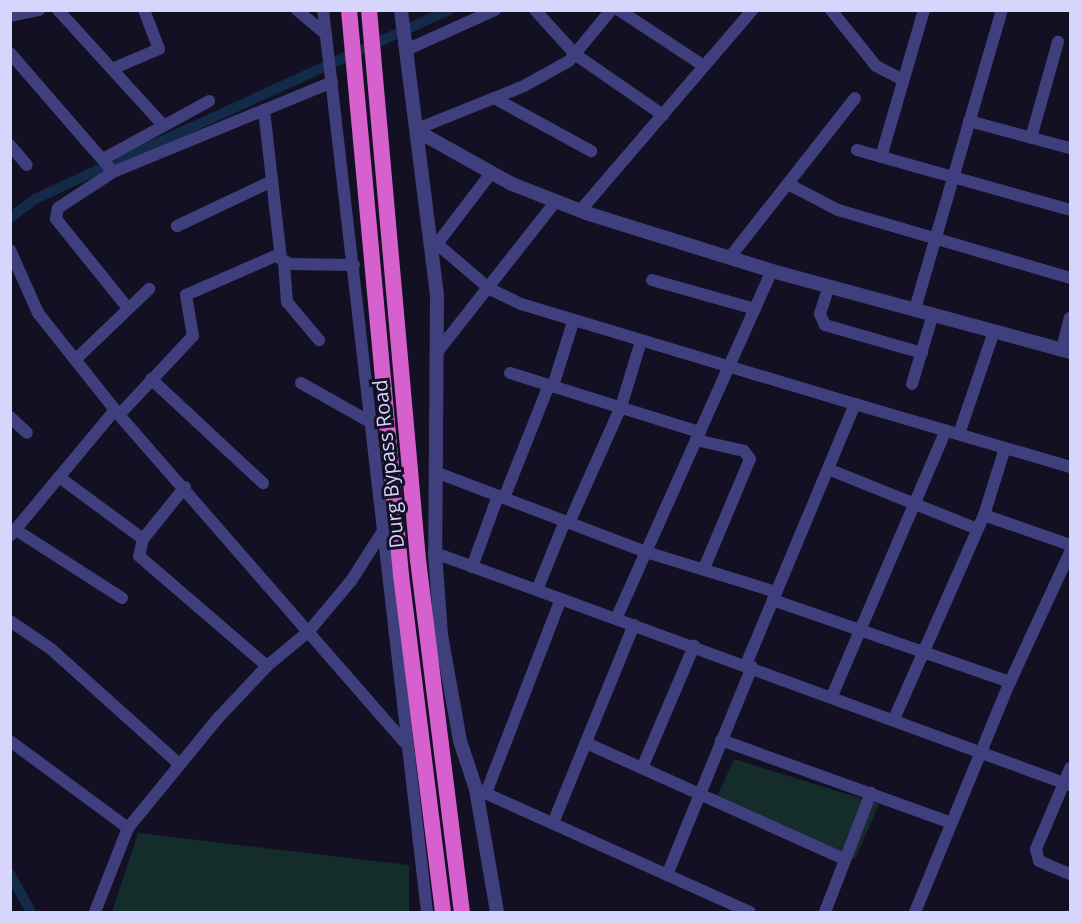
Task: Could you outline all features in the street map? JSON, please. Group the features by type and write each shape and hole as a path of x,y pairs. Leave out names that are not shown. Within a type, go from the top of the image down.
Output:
{"highway":[{"name":"Durg Bypass Road","path":"349,10 401,575 442,912"},
{"name":"Durg Bypass Road","path":"369,16 418,560 462,912"}],"street":[{"path":"11,16 39,10"},
{"path":"58,10 162,124"},
{"path":"112,69 159,50 144,10"},
{"path":"297,10 326,34"},
{"path":"323,10 427,912"},
{"path":"401,10 433,241 438,351 438,473 435,554 441,635 460,741 482,791 497,912"},
{"path":"406,50 495,10"},
{"path":"535,10 576,55 663,115"},
{"path":"417,130 494,98 576,55 611,10"},
{"path":"619,10 704,66"},
{"path":"580,211 752,10"},
{"path":"831,10 876,66 903,80"},
{"path":"915,10 920,23"},
{"path":"881,157 924,10"},
{"path":"915,309 1002,10"},
{"path":"1031,138 1058,42"},
{"path":"10,53 114,172"},
{"path":"127,307 55,216 58,208 114,172 332,82"},
{"path":"494,98 591,151"},
{"path":"730,257 855,98"},
{"path":"103,159 162,124 209,102"},
{"path":"264,110 287,302 319,340"},
{"path":"969,121 1071,148"},
{"path":"417,130 491,173 580,211 772,271 1066,350 1071,318"},
{"path":"10,145 27,165"},
{"path":"857,150 1071,210"},
{"path":"433,241 491,173"},
{"path":"177,226 272,181"},
{"path":"788,183 838,210 1071,278"},
{"path":"438,351 490,290 556,201"},
{"path":"433,241 490,290 573,322 1071,467"},
{"path":"10,250 33,304 117,413 185,487 406,744"},
{"path":"122,598 13,533 59,477 195,331 186,295 282,258 354,265"},
{"path":"616,619 772,271"},
{"path":"652,280 755,309"},
{"path":"830,286 820,314 825,325 922,353"},
{"path":"75,360 127,307 149,289"},
{"path":"912,384 933,314"},
{"path":"472,567 551,386 573,322"},
{"path":"959,434 994,331"},
{"path":"537,590 621,407 641,341"},
{"path":"510,373 621,407 744,452 750,459 705,566"},
{"path":"151,379 263,483"},
{"path":"301,382 372,423"},
{"path":"667,875 775,596 855,404"},
{"path":"10,417 27,433"},
{"path":"832,696 946,430"},
{"path":"894,718 984,515 1005,448"},
{"path":"828,469 977,529"},
{"path":"438,473 646,552 705,566 921,653 1010,682"},
{"path":"59,477 143,539"},
{"path":"185,487 143,539 138,552 142,560 267,666"},
{"path":"984,515 1071,545"},
{"path":"95,912 129,828 179,764 267,666 309,631 351,580 383,531"},
{"path":"919,911 952,823 1010,682 1071,552"},
{"path":"435,554 749,665 1067,784"},
{"path":"482,791 561,599"},
{"path":"10,621 51,649 179,764"},
{"path":"553,823 634,625"},
{"path":"642,768 694,646"},
{"path":"721,740 952,823"},
{"path":"10,741 129,828"},
{"path":"586,742 844,859"},
{"path":"1071,768 1067,784 1036,849 1038,861 1071,874"},
{"path":"482,791 750,912"},
{"path":"825,912 871,793"}],"green space":[{"path":"734,759 879,804 855,859 717,797"},
{"path":"138,833 409,865 409,912 112,912"}],"waterway":[{"path":"111,164 449,10"},
{"path":"10,218 35,199 104,167"},
{"path":"10,874 31,912"}]}
